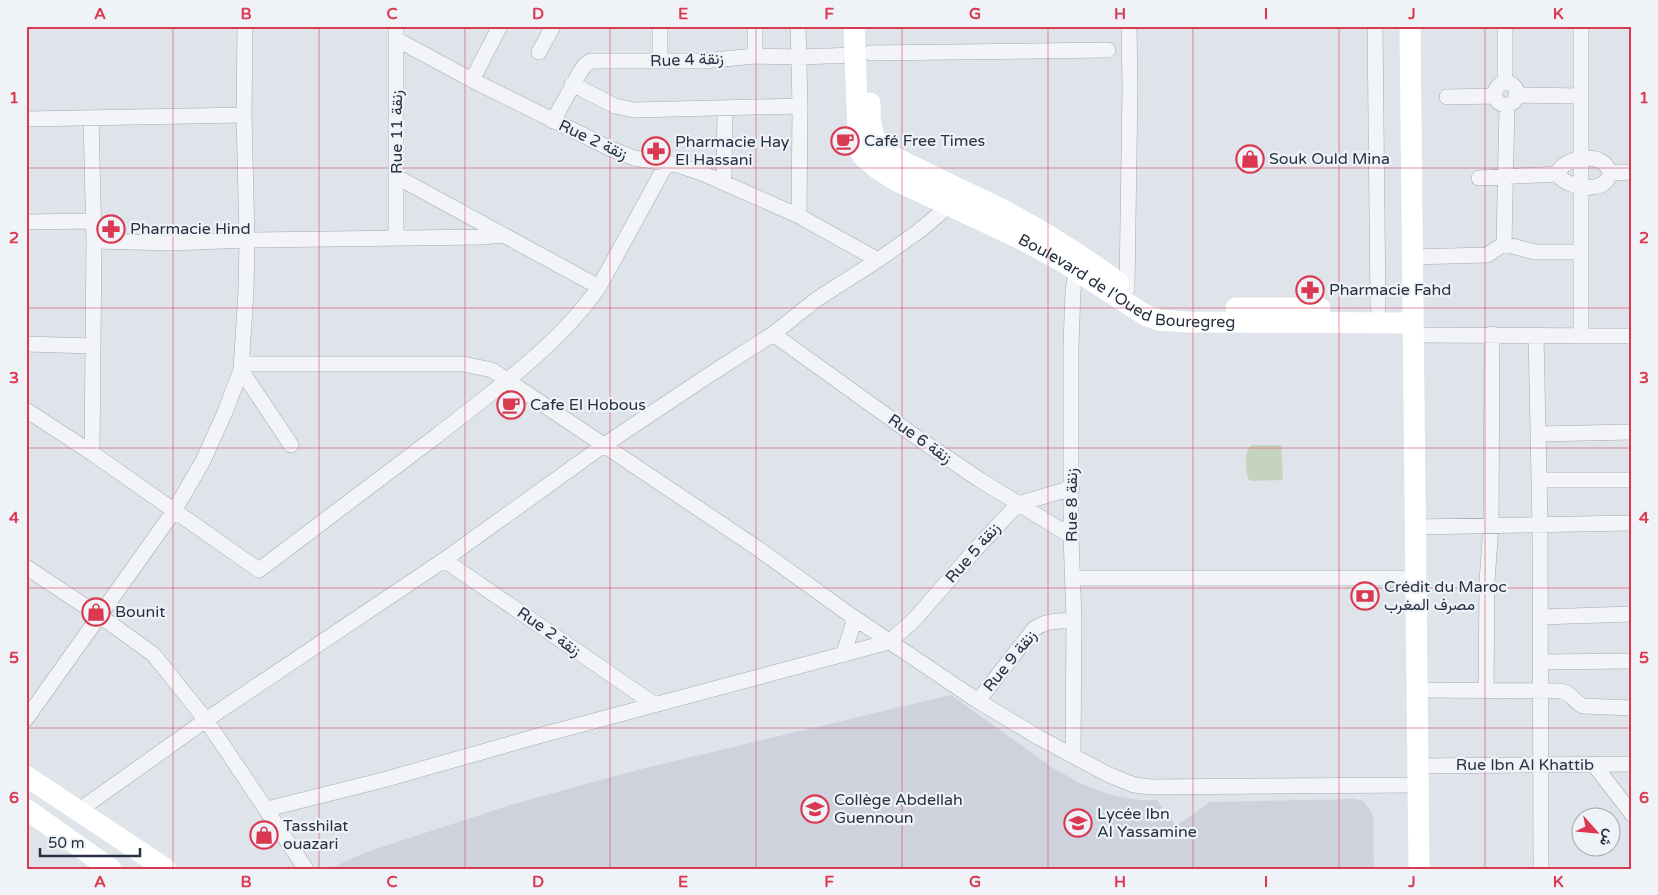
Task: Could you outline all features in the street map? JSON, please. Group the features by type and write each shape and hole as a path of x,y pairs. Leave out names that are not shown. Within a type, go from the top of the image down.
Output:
{"main road":[{"path":"854,26 863,54"},
{"path":"863,54 869,26"},
{"path":"1410,26 1419,869"},
{"name":"Boulevard de l'Oued Bouregreg","path":"863,54 858,131 859,148 870,149 878,169 898,181 954,197 1019,238 1060,260 1081,265 1162,308 1378,308 1413,322"},
{"name":"Boulevard de l'Oued Bouregreg","path":"1081,265 1145,315 1159,320 1188,322 1413,322"},
{"path":"26,776 166,869"},
{"path":"26,809 111,869"}],"street":[{"path":"26,719 174,511 203,461 225,412 242,367 247,240 244,115 245,26"},
{"path":"472,80 500,26"},
{"path":"540,52 552,26"},
{"path":"660,26 660,61"},
{"path":"755,26 755,56"},
{"path":"798,26 800,106 799,216"},
{"path":"1127,289 1129,26"},
{"path":"1374,26 1378,308"},
{"path":"1505,26 1505,83 1512,85 1516,91 1506,98"},
{"path":"1580,26 1582,159 1581,335"},
{"name":"Rue 2 زنقة","path":"396,33 472,80 553,121 634,158 689,168 724,182 799,216 878,260"},
{"name":"Rue 11 زنقة","path":"396,33 396,238"},
{"name":"Rue 4 زنقة","path":"553,121 572,84 585,65 591,60 703,61 755,56 799,57 863,54 1108,50"},
{"path":"572,84 615,106 629,110 800,106"},
{"path":"1447,97 1580,96"},
{"path":"1504,244 1506,98"},
{"path":"724,182 725,108"},
{"path":"26,119 244,115"},
{"path":"91,118 94,221 92,454"},
{"path":"1556,174 1568,162 1582,159 1599,161 1606,164 1611,173"},
{"path":"26,410 259,570 508,380 561,332 586,305 599,287 667,163"},
{"path":"1611,173 1632,172"},
{"path":"1479,178 1556,174 1568,184 1582,186 1601,185 1607,181 1611,173"},
{"path":"397,177 599,287"},
{"path":"78,811 206,720 444,560 604,445 773,334 817,299 919,231 954,197"},
{"path":"26,222 94,221"},
{"path":"94,241 171,243 247,240 482,237 502,235"},
{"path":"1412,257 1487,256 1504,244 1535,252 1581,252"},
{"name":"Rue 8 زنقة","path":"1073,755 1074,620 1071,536 1072,301 1081,265"},
{"path":"1413,322 1492,334 1632,336"},
{"name":"Rue 6 زنقة","path":"773,334 912,434 1018,504 1071,536"},
{"path":"1486,690 1487,581 1491,526 1492,334"},
{"path":"1536,335 1540,525 1541,869"},
{"path":"26,344 92,346"},
{"name":"Rue Ibn Al Khattib","path":"242,367 464,364 492,370 978,701 1038,737 1123,782 1151,787 1418,775 1540,764 1595,766 1632,764"},
{"path":"242,367 291,445"},
{"path":"1538,434 1632,432"},
{"path":"1539,480 1632,480"},
{"path":"1018,504 1072,488"},
{"name":"Rue 5 زنقة","path":"889,642 914,620 1018,504"},
{"path":"1415,527 1632,523"},
{"name":"Rue 2 زنقة","path":"444,560 654,704"},
{"path":"26,567 100,616 152,654 206,720 306,869"},
{"path":"1073,578 1416,578"},
{"path":"1540,617 1632,614"},
{"path":"843,655 853,625 853,617"},
{"name":"Rue 9 زنقة","path":"978,701 1034,629 1046,623 1074,620"},
{"path":"267,810 384,780 654,704 889,642"},
{"path":"1541,662 1632,661"},
{"path":"1417,690 1540,690 1565,692 1573,696 1583,706 1632,708"},
{"path":"1595,766 1632,814"}],"shaded area":[{"path":"951,695 1056,770 1080,783 1108,794 1139,800 1157,800 1176,826 1210,802 1354,799 1363,801 1371,811 1373,819 1374,869 330,869 364,853 510,805 641,769"}],"green space":[{"path":"1252,445 1281,446 1282,480 1253,481 1248,479 1246,456 1247,451"}],"place":[{"name":"Café Free Times","path":"845,141"},
{"name":"Pharmacie Hay El Hassani","path":"656,151"},
{"name":"Souk Ould Mina","path":"1250,159"},
{"name":"Pharmacie Hind","path":"111,229"},
{"name":"Pharmacie Fahd","path":"1310,290"},
{"name":"Cafe El Hobous","path":"511,405"},
{"name":"Crédit du Maroc مصرف المغرب","path":"1365,596"},
{"name":"Bounit","path":"96,612"},
{"name":"Collège Abdellah Guennoun","path":"815,809"},
{"name":"Lycée Ibn Al Yassamine","path":"1078,823"},
{"name":"Tasshilat ouazari","path":"264,835"}]}
